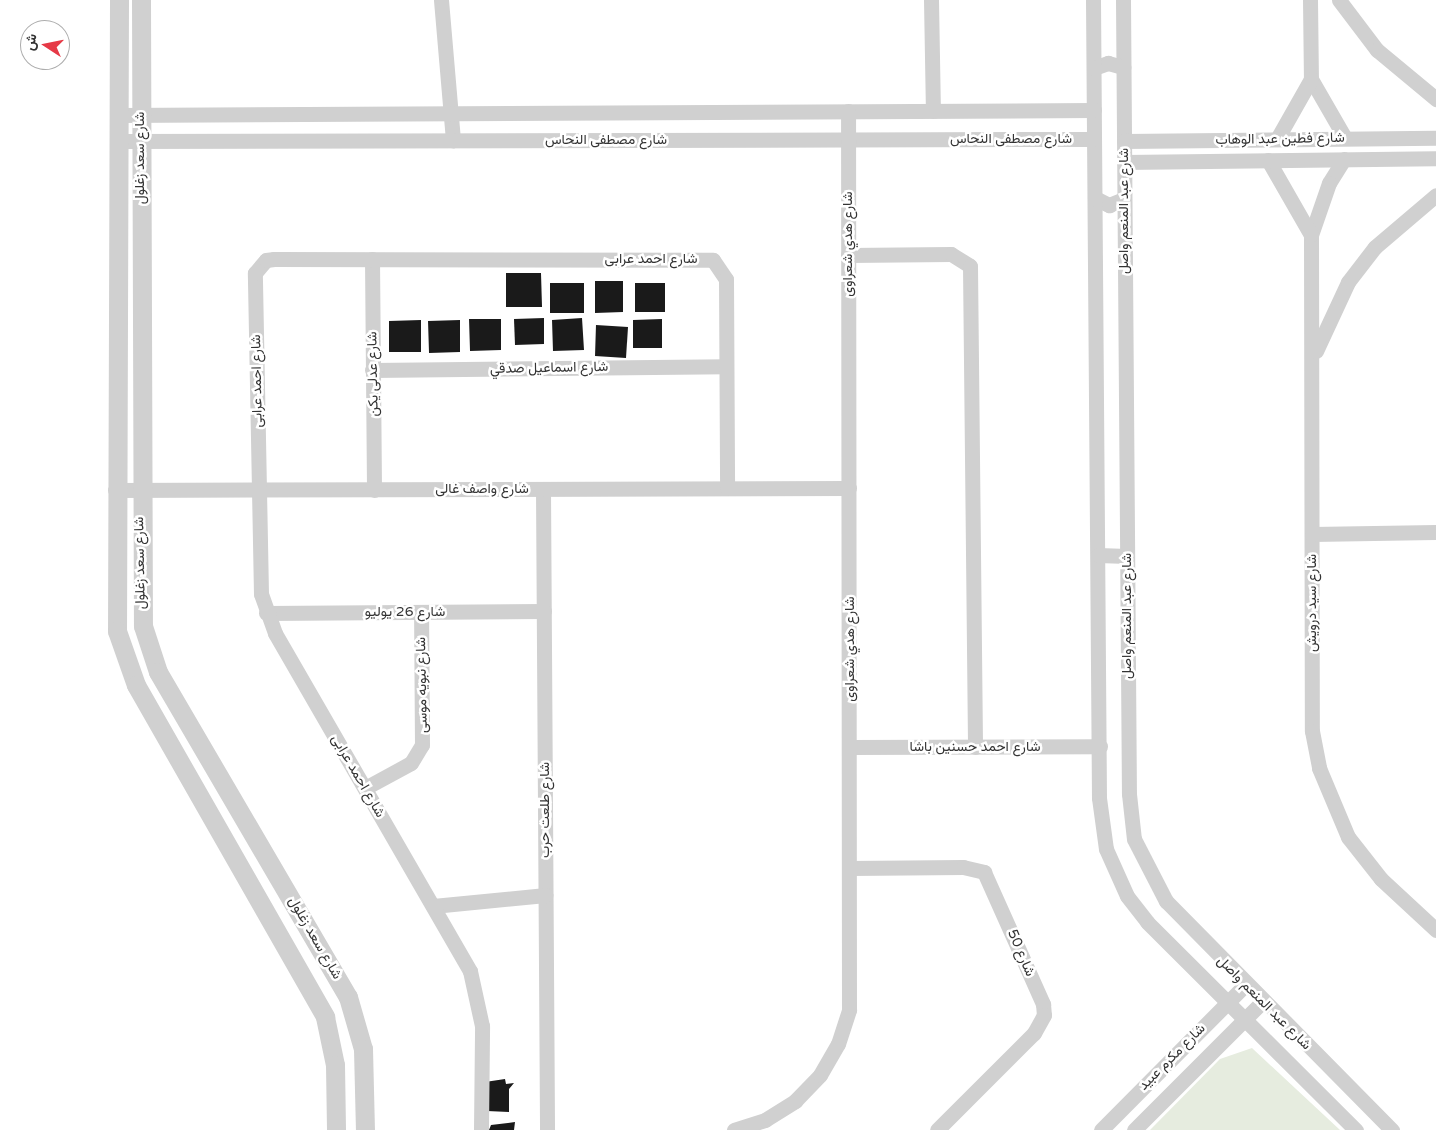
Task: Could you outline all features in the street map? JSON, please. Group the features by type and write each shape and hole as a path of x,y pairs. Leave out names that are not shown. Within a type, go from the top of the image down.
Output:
{"street":[{"name":"شارع سعد زغلول","path":"119,0 113,603 124,659 315,995 332,1040 336,1130"},
{"name":"شارع سعد زغلول","path":"141,0 139,602 149,649 158,672 312,933 358,1022 365,1076 365,1130"},
{"path":"441,0 453,140"},
{"path":"931,0 933,111"},
{"name":"شارع عبد المنعم واصل","path":"1093,0 1101,824 1115,873 1147,922 1356,1130"},
{"name":"شارع عبد المنعم واصل","path":"1122,0 1129,794 1134,839 1166,901 1245,985 1392,1130"},
{"path":"1310,0 1311,80 1345,138"},
{"path":"1338,0 1377,50 1436,99"},
{"path":"1094,68 1108,62 1123,67"},
{"path":"1277,139 1311,80"},
{"name":"شارع مصطفى النحاس","path":"118,114 1094,110"},
{"name":"شارع هدي شعراوى","path":"734,1130 765,1120 795,1101 820,1075 838,1044 849,1010 848,111"},
{"name":"شارع مصطفى النحاس","path":"118,141 1094,138"},
{"name":"شارع فطين عبد الوهاب","path":"1124,141 1436,138"},
{"name":"شارع فطين عبد الوهاب","path":"1124,162 1436,158"},
{"name":"شارع سيد درويش","path":"1344,159 1329,183 1311,235 1312,731 1319,768 1332,804 1364,860 1436,930"},
{"name":"شارع سيد درويش","path":"1268,160 1311,235"},
{"path":"1312,362 1348,282 1375,247 1436,195"},
{"path":"1095,198 1109,205 1124,199"},
{"path":"848,255 951,254 970,266 975,747"},
{"name":"شارع عدلى يكن","path":"372,259 374,490"},
{"name":"شارع احمد عرابى","path":"481,1130 478,998 470,971 266,613 259,571 255,273 266,260 713,260 726,279 727,488"},
{"name":"شارع اسماعيل صدقي","path":"372,370 726,366"},
{"name":"شارع واصف غالى","path":"115,490 849,488"},
{"name":"شارع طلعت حرب","path":"543,489 547,1130"},
{"path":"1312,534 1436,532"},
{"path":"1098,555 1127,556"},
{"name":"شارع نبويه موسى","path":"365,788 411,763 422,746 421,612"},
{"name":"شارع 26 يوليو","path":"266,613 544,612"},
{"name":"شارع احمد حسنين باشا","path":"850,746 1100,746"},
{"name":"شارع 50","path":"850,868 963,866 984,872 1044,1004 1044,1015 1034,1033 937,1130"},
{"path":"258,897 282,883"},
{"path":"433,906 546,895"},
{"path":"285,944 295,944 312,933"},
{"name":"شارع مكرم عبيد","path":"1101,1130 1245,985"},
{"name":"شارع مكرم عبيد","path":"1134,1130 1262,1002"},
{"path":"1330,1104 1347,1086"}],"shaded area":[{"path":"1252,1048 1340,1130 1150,1130 1220,1059"}],"building":[{"path":"506,273 541,273 542,307 506,307"},
{"path":"595,281 623,281 623,312 595,313"},
{"path":"550,283 584,283 584,313 550,313"},
{"path":"635,283 665,283 665,312 635,312"},
{"path":"544,318 544,344 515,345 514,319"},
{"path":"582,318 584,350 553,351 552,320"},
{"path":"469,319 501,319 501,350 470,351"},
{"path":"662,319 662,348 633,348 633,320"},
{"path":"421,320 421,352 389,352 389,321"},
{"path":"460,320 460,352 429,353 428,321"},
{"path":"596,325 628,327 626,358 595,356"},
{"path":"505,1079 506,1084 514,1083 509,1089 509,1112 487,1111 485,1082"},
{"path":"515,1122 514,1130 489,1130 491,1125"}]}
